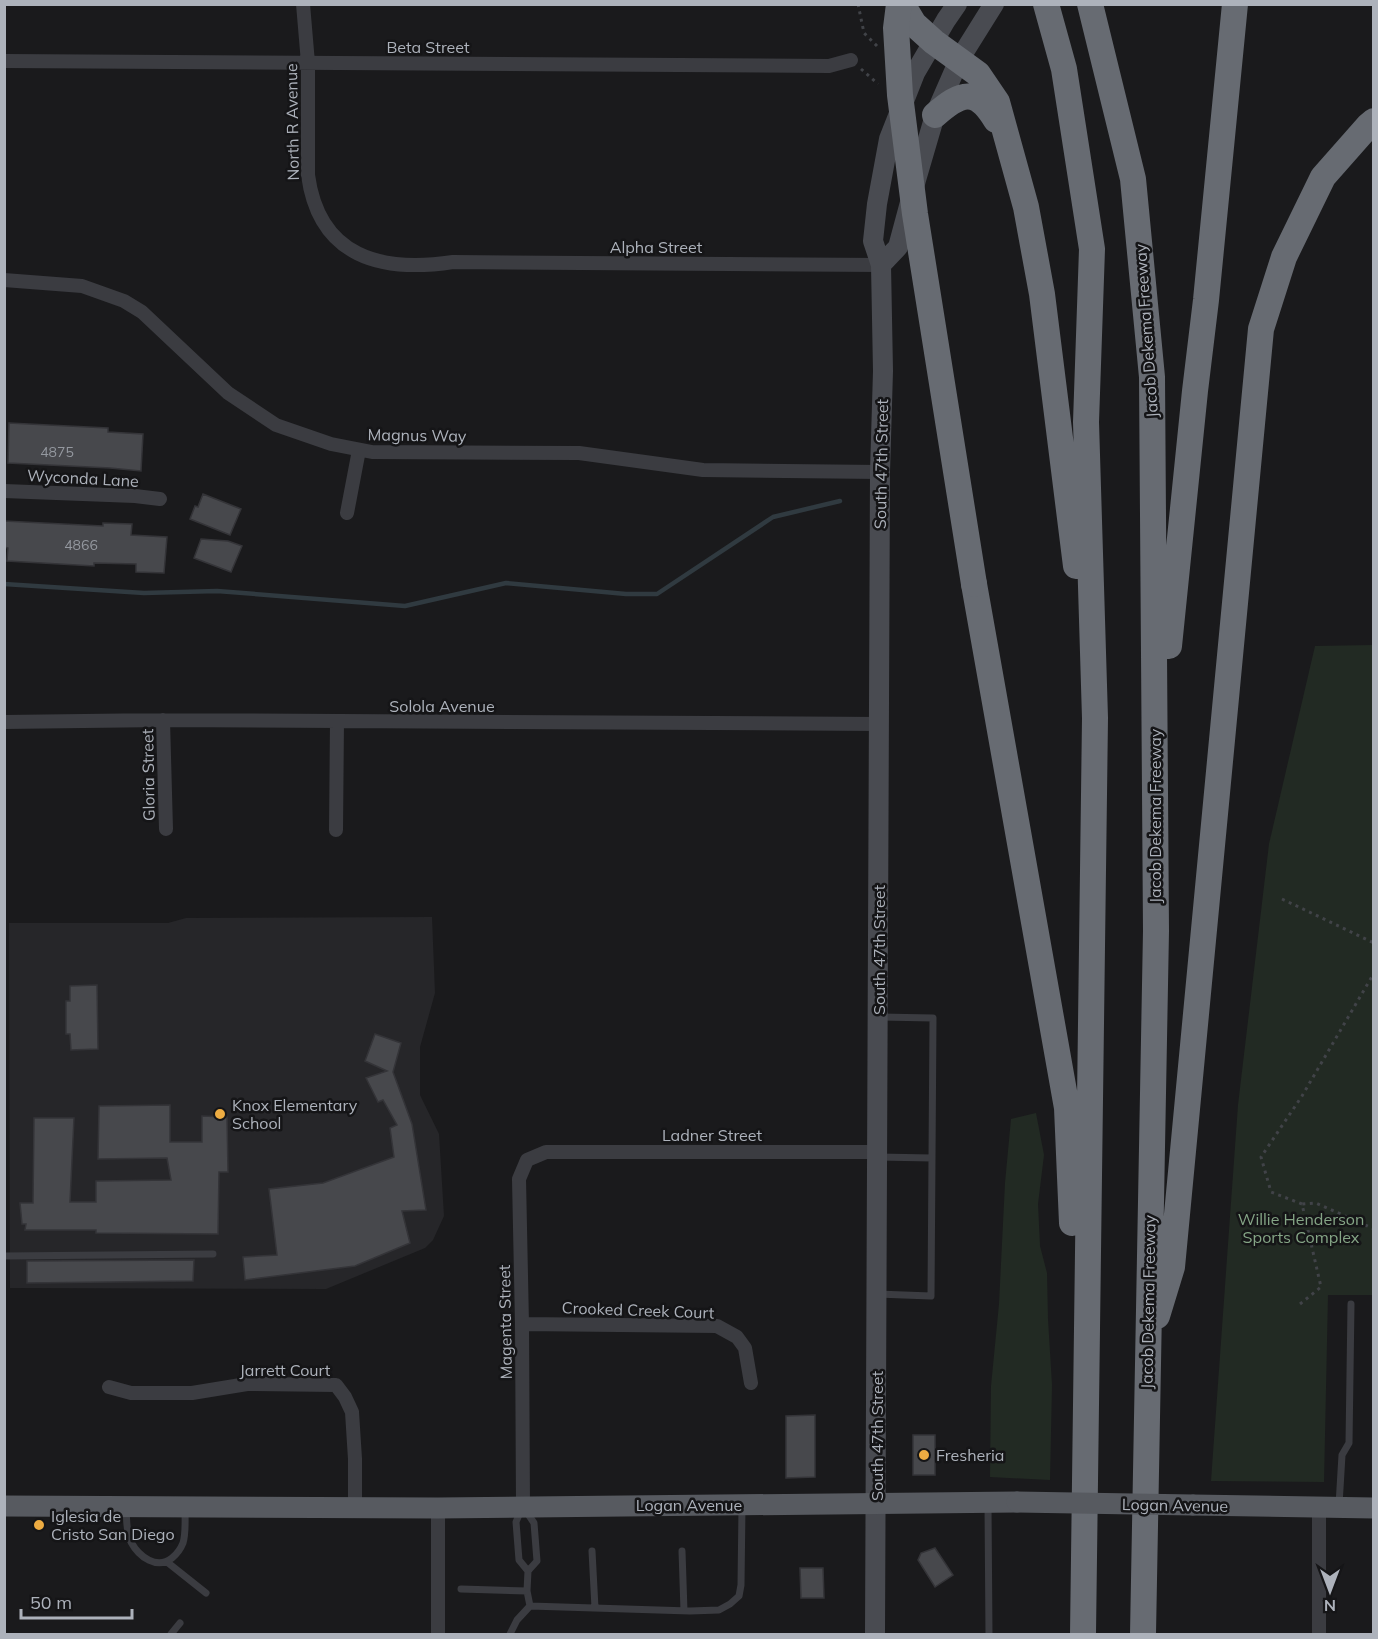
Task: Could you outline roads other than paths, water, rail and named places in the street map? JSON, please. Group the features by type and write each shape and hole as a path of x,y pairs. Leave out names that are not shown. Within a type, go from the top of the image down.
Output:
{"highway":[{"path":"901,4 914,24 934,42 978,74 998,102 1009,141 1026,207 1042,294 1095,718"},
{"path":"901,4 896,28 900,95 915,214 974,584 1067,1108 1085,1472"},
{"path":"1046,4 1064,69 1092,249 1086,422 1095,718 1083,1635"},
{"name":"Jacob Dekema Freeway","path":"1090,4 1133,179 1152,377 1156,931 1143,1635"},
{"path":"1156,931 1169,639 1235,4"},
{"path":"935,115 948,103 962,96 975,98 989,108 1009,141"},
{"path":"1147,1348 1172,1267 1262,329 1284,257 1323,177 1374,121"}],"main road":[{"name":"South 47th Street","path":"875,1635 879,472 883,371 881,265 873,242 877,204 890,139 915,73 957,4"},
{"path":"881,265 898,247 935,115 959,60 994,4"},
{"name":"Logan Avenue","path":"4,1506 438,1508 1017,1502 1374,1508"}],"street":[{"name":"North R Avenue","path":"303,4 308,63 308,175 319,214 339,240 353,251 370,259 386,263 431,265"},
{"name":"Beta Street","path":"4,61 829,66 851,60"},
{"name":"Alpha Street","path":"431,265 465,262 881,265"},
{"name":"Magnus Way","path":"4,280 82,286 124,301 142,312 228,393 276,425 331,444 372,452 579,453 702,470 879,472"},
{"path":"347,513 359,450"},
{"name":"Wyconda Lane","path":"4,491 160,499"},
{"name":"Solola Avenue","path":"4,723 163,720 879,724"},
{"name":"Gloria Street","path":"163,720 166,829"},
{"path":"336,830 337,721"},
{"name":"Ladner Street","path":"546,1152 878,1154"},
{"name":"Magenta Street","path":"524,1506 519,1179 527,1160 546,1152"},
{"name":"Crooked Creek Court","path":"522,1324 717,1326 737,1337 745,1348 752,1383"},
{"name":"Jarrett Court","path":"109,1387 131,1392 192,1393 247,1384 336,1385 352,1412 355,1506"},
{"path":"438,1508 438,1635"},
{"path":"1319,1635 1329,1508"}],"lane":[{"path":"877,1294 931,1296 933,1018 878,1017"},
{"path":"878,1154 932,1158"},
{"path":"4,1256 213,1254"},
{"path":"1329,1508 1342,1455 1349,1443 1351,1304"},
{"path":"988,1502 989,1635"},
{"path":"510,1635 517,1620 530,1606 684,1611 719,1610 730,1604 739,1596 741,1585 742,1504"},
{"path":"524,1506 516,1522 519,1560 528,1571"},
{"path":"524,1506 534,1523 537,1561 528,1571 527,1591 530,1606"},
{"path":"126,1507 129,1540 141,1556 154,1562 166,1562 177,1554 183,1544 186,1508"},
{"path":"592,1551 595,1608"},
{"path":"682,1551 684,1611"},
{"path":"166,1562 206,1593"},
{"path":"461,1589 527,1591"},
{"path":"171,1635 180,1623"}],"waterway":[{"path":"4,584 144,593 217,591 405,606 506,583 626,594 657,594 773,517 840,501"}],"place":[{"name":"Knox Elementary School","path":"220,1114"},
{"name":"Fresheria","path":"924,1455"},
{"name":"Iglesia de Cristo San Diego","path":"39,1525"}],"park label":[{"name":"Willie Henderson Sports Complex","path":"1301,1228"}]}
